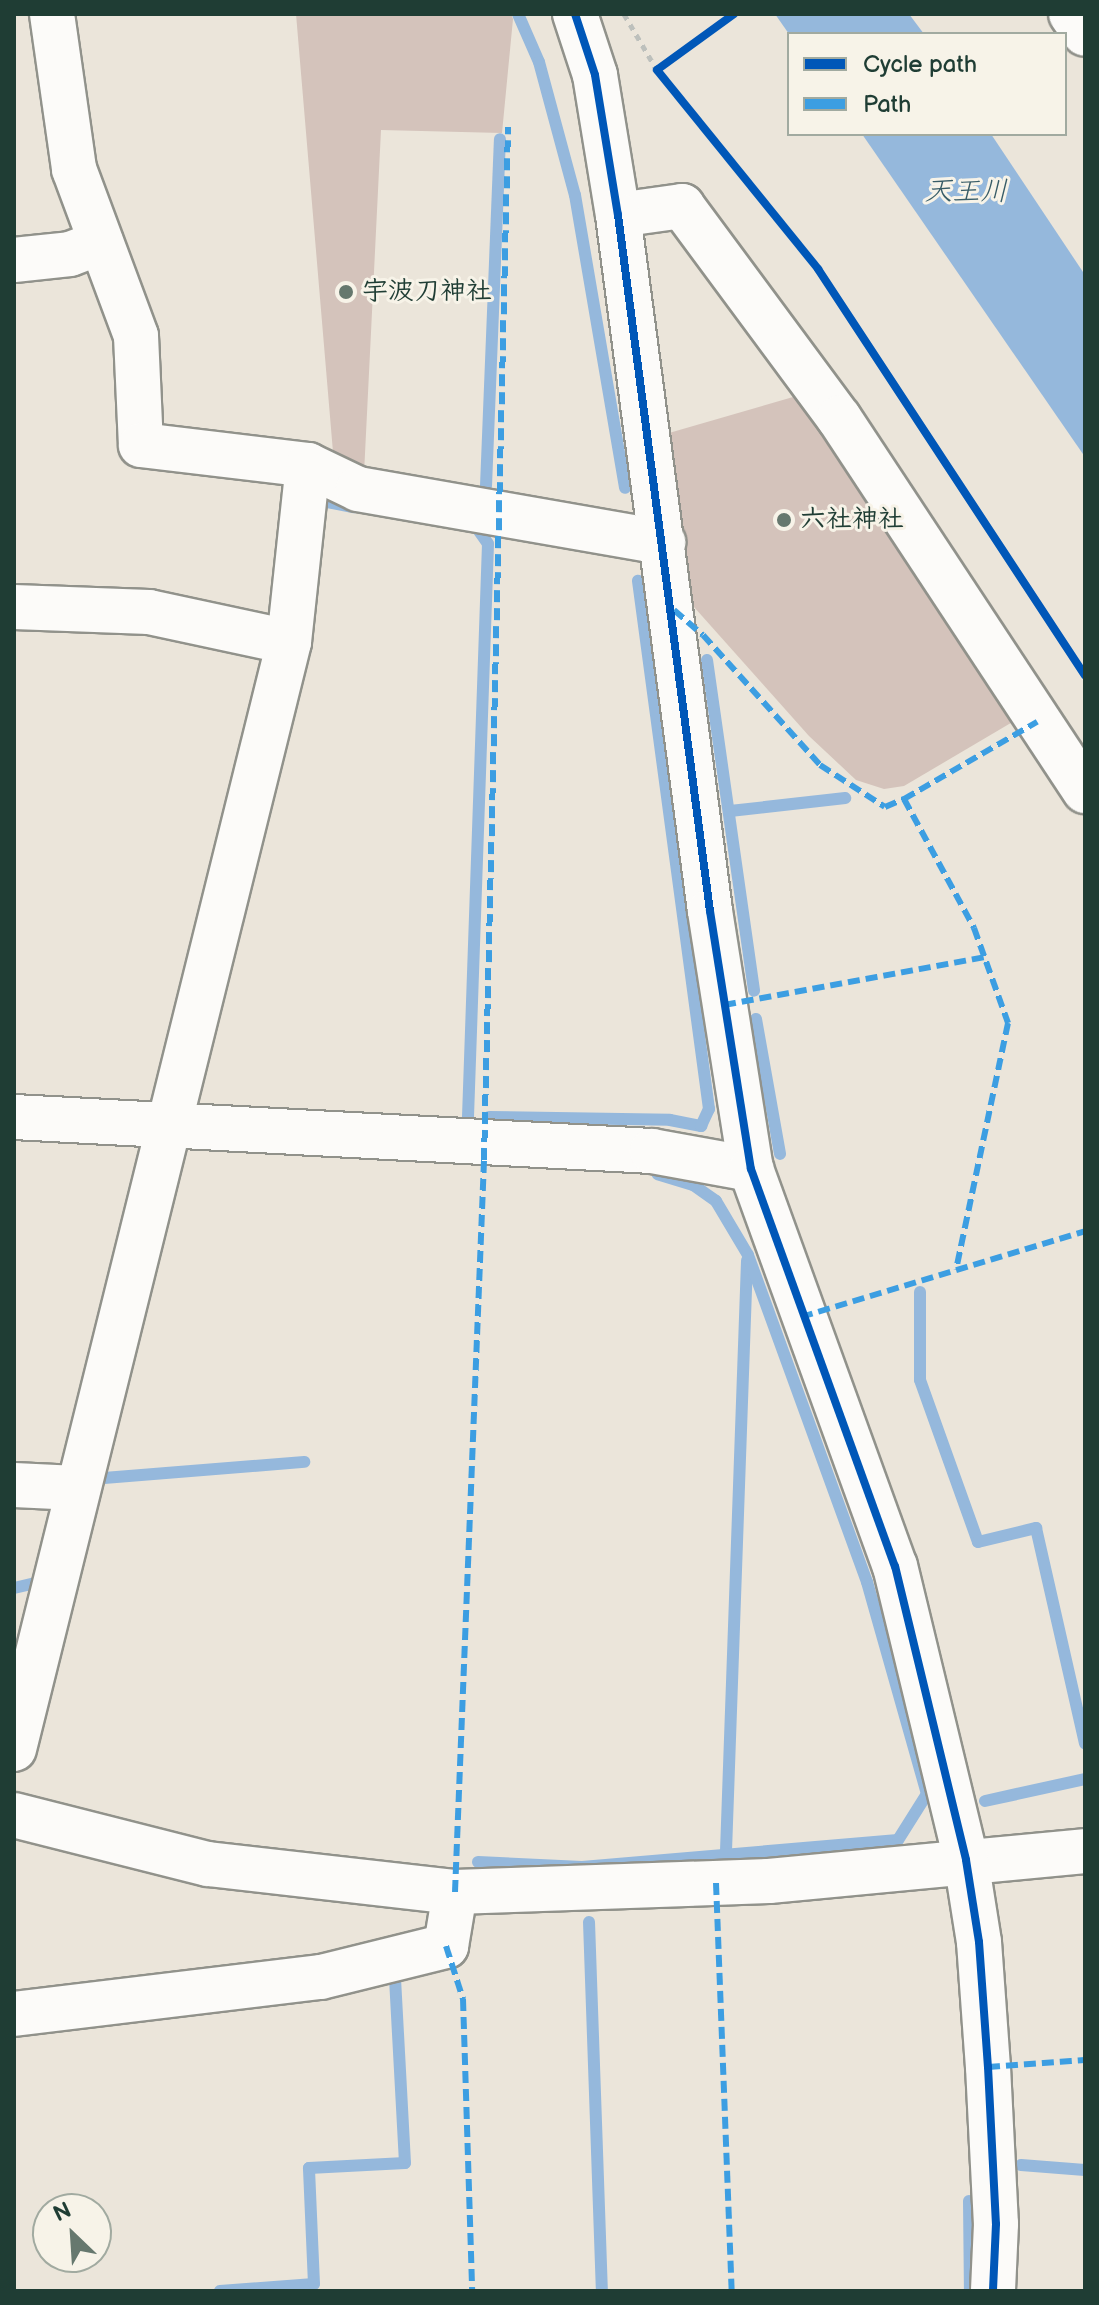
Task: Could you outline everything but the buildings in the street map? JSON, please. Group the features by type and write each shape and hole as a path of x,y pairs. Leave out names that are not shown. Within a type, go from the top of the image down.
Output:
{"street":[{"path":"52,14 74,169 136,336 141,445 308,465 358,489 663,542"},
{"path":"575,14 595,75 618,215 710,911 751,1169 895,1566 966,1860 979,1942 988,2067 996,2224 993,2291"},
{"path":"1071,14 1085,34"},
{"path":"618,215 682,206 839,418 1085,791"},
{"path":"14,260 70,254 101,242"},
{"path":"14,1749 289,642 308,465"},
{"path":"14,607 149,612 289,642"},
{"path":"14,1117 652,1151 751,1169"},
{"path":"14,1485 77,1488"},
{"path":"14,1815 208,1864 455,1892 769,1881 1085,1851"},
{"path":"14,2014 321,1977 446,1946 455,1892"}],"path":[{"path":"624,14 657,70 818,269 1085,675"},
{"path":"657,70 734,14"}],"water":[{"path":"775,14 909,14 922,32 788,32"},
{"name":"天王川","path":"863,136 992,136 1085,275 1085,457"}],"waterway":[{"path":"518,14 539,62 575,195 625,488"},
{"path":"486,486 500,139"},
{"path":"322,501 354,507"},
{"path":"467,526 477,528 488,544 468,1118"},
{"path":"489,1117 670,1120 701,1126 709,1109 638,581"},
{"path":"707,660 754,991"},
{"path":"730,811 845,798"},
{"path":"756,1019 780,1154"},
{"path":"478,1862 582,1867 898,1840 927,1794 867,1582 748,1255 716,1201 693,1185 658,1174"},
{"path":"726,1851 747,1260"},
{"path":"920,1292 920,1380 978,1542 1036,1528 1085,1743"},
{"path":"104,1478 304,1462"},
{"path":"14,1588 40,1582"},
{"path":"985,1801 1085,1779"},
{"path":"589,1922 602,2291"},
{"path":"220,2291 314,2284 309,2168 405,2163 395,1977 406,1973"},
{"path":"1021,2165 1085,2170"},
{"path":"969,2201 970,2291"}],"marked path":[{"path":"455,1892 484,1160 508,127"},
{"path":"674,610 703,635 820,765 885,807 904,799 974,928 1008,1023 956,1270"},
{"path":"904,799 1037,722"},
{"path":"724,1005 985,957"},
{"path":"801,1317 1085,1231"},
{"path":"716,1883 732,2291"},
{"path":"446,1946 463,1999 472,2291"},
{"path":"988,2067 1085,2060"}],"cycle path":[{"path":"575,14 595,75 618,215 710,911 751,1169 895,1566 966,1860 979,1942 988,2067 996,2224 993,2291"},
{"path":"734,14 657,70 818,269 1085,675"}],"place":[{"name":"宇波刀神社","path":"346,292"},
{"name":"六社神社","path":"784,520"}]}
